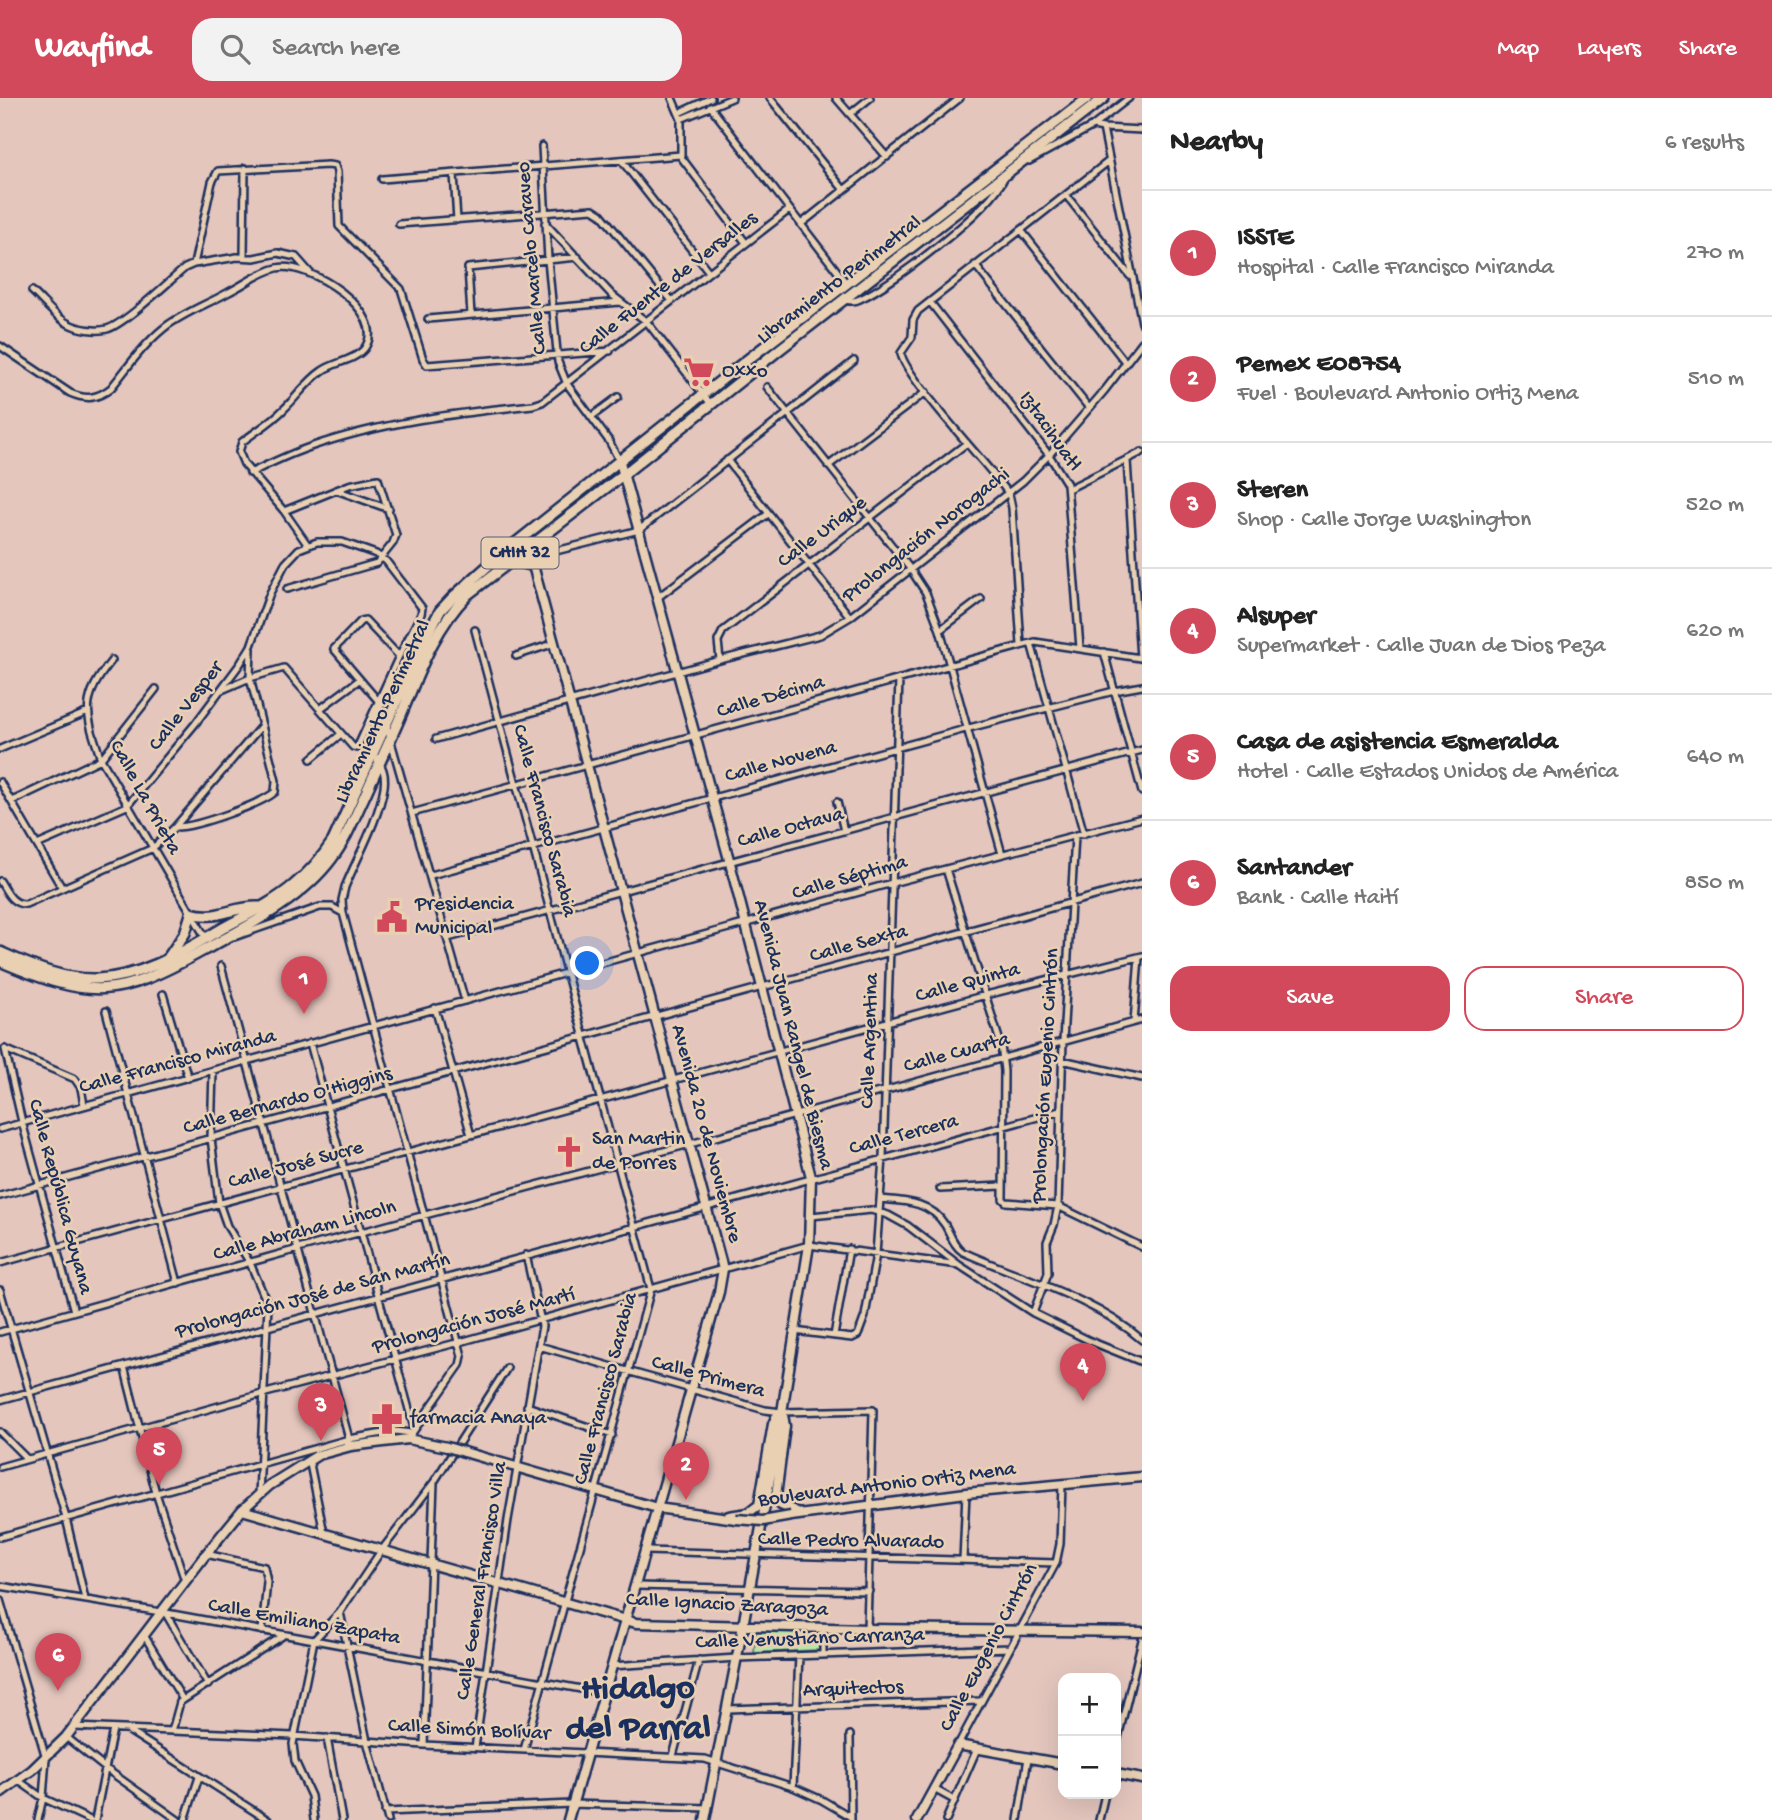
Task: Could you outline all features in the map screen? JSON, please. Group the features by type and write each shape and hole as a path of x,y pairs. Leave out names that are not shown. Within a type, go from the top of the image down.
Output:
{"main road":[{"name":"Libramiento Perimetral","path":"0,961 44,980 68,986 100,990 118,988 164,972 293,887 324,855 377,757 391,738 443,623 467,596 844,299 850,288 1088,98"},
{"name":"Libramiento Perimetral","path":"0,953 46,972 95,979 119,977 144,970 226,937 291,898 322,870 348,832 377,757 386,724 433,622 453,597 703,394 1004,174 1100,99"},
{"path":"506,564 519,562 534,566"},
{"path":"167,960 185,933 191,914 212,917 240,908 261,907"}],"street":[{"path":"671,98 680,116 681,155 746,243"},
{"path":"680,116 711,98"},
{"path":"680,116 732,98"},
{"path":"770,98 844,190"},
{"path":"836,98 887,157"},
{"path":"850,114 870,98"},
{"path":"801,224 960,98"},
{"path":"1019,162 1024,163 1093,126 1129,98"},
{"path":"710,106 850,288"},
{"path":"1093,126 1142,130"},
{"path":"1103,128 1142,323"},
{"name":"Calle Marcelo Caraveo","path":"541,146 551,307 557,355 567,384 615,450 624,474"},
{"path":"382,179 681,155"},
{"path":"621,160 709,272"},
{"path":"1021,645 1009,494 926,392 901,358 902,351 912,338 915,315 975,265 1109,162"},
{"path":"194,264 212,182 218,172 335,166 339,226 401,289 427,365 610,351"},
{"path":"244,257 245,169"},
{"path":"454,174 457,220"},
{"path":"844,299 855,301 866,296 914,263 988,200 998,188 1004,174"},
{"path":"1066,195 1132,278"},
{"path":"399,223 593,209 601,214 672,300"},
{"name":"Calle Fuente de Versalles","path":"250,473 307,447 365,431 442,414 538,404 789,210"},
{"path":"545,223 620,302 647,322 710,403"},
{"path":"1021,230 1126,363"},
{"path":"32,291 71,325 103,330 125,319 185,268 194,264 288,254 303,263 312,275"},
{"path":"471,315 467,270 578,257"},
{"path":"975,265 1089,408"},
{"path":"0,346 69,393 93,398 111,387 146,345 171,323 279,268 289,267 335,287 360,309 369,330 363,349 320,372 285,409 245,439 240,448 241,458 250,473 284,511 307,544"},
{"path":"428,319 620,302"},
{"name":"Iztacihuatl","path":"930,302 1049,455 1068,489 1080,648"},
{"name":"Prolongación Norogachi","path":"436,739 677,671 820,635 850,617 1009,494 1049,455 1142,342"},
{"path":"534,566 552,552 639,530 854,361"},
{"path":"767,387 911,570 930,602 951,664 1002,854"},
{"path":"828,466 926,392"},
{"path":"591,417 618,397"},
{"name":"Calle Urique","path":"720,660 718,640 723,631 967,443"},
{"path":"1068,489 1142,452"},
{"path":"727,460 850,617"},
{"name":"Calle Décima","path":"412,813 1021,645 1042,641 1140,658 1126,461"},
{"name":"Avenida Juan Rangel de Biesma","path":"624,474 730,863 811,1177 809,1245 782,1412 705,1820"},
{"path":"284,511 335,490 378,479 396,535 382,558 370,566 287,589"},
{"path":"335,490 389,509"},
{"path":"657,598 768,514"},
{"name":"Avenida 20 de Noviembre","path":"525,536 723,1269 719,1292 568,1820"},
{"path":"176,827 190,827 210,820 265,799 275,792 276,781 250,678 251,646 263,609 285,564 307,544 342,542 358,546 382,558 422,610 399,656 371,730 370,742 384,776 382,794 345,887 343,913 462,1356 460,1365 411,1434"},
{"path":"940,630 981,599"},
{"path":"381,704 334,650 365,620 399,656"},
{"name":"Calle Francisco Sarabia","path":"475,631 651,1289 524,1750"},
{"path":"516,656 555,643"},
{"path":"1031,643 1084,834"},
{"name":"Calle Vesper","path":"37,845 127,806 222,690 251,646"},
{"path":"1104,652 1142,792"},
{"path":"0,749 88,712 89,694 112,660"},
{"path":"222,690 284,668 355,748 397,676 413,665"},
{"name":"Calle Argentina","path":"793,1331 853,1338 860,1332 876,1254 886,1090 886,1022 899,679"},
{"path":"320,709 359,680"},
{"name":"Calle Novena","path":"430,875 969,728 1142,686"},
{"path":"12,802 101,759 156,690"},
{"name":"Calle La Prieta","path":"88,712 101,759 208,942"},
{"path":"386,724 465,1001"},
{"path":"0,881 19,905 26,904 153,848 176,827 262,725"},
{"path":"312,759 341,734"},
{"name":"Calle Octava","path":"448,938 1142,750"},
{"path":"0,782 62,888"},
{"path":"837,802 844,831"},
{"name":"Calle Séptima","path":"567,973 892,883 1142,818"},
{"name":"Prolongación Eugenio Cintrón","path":"1033,1313 1049,1269 1048,1242 1058,1206 1062,1060 1075,836"},
{"path":"946,869 1003,1058 1003,1199 1006,1202 1058,1206 1142,1245"},
{"name":"Calle Sexta","path":"583,1037 1142,883"},
{"path":"226,937 242,935 320,907 332,907 343,913"},
{"path":"1133,1022 1140,956"},
{"name":"Calle Quinta","path":"600,1100 1140,956"},
{"path":"0,1537 261,1463 350,1442 220,966"},
{"name":"Calle Francisco Miranda","path":"0,1129 567,973"},
{"path":"163,994 188,1078"},
{"path":"435,1009 471,1135"},
{"path":"106,1011 178,1283"},
{"name":"Calle Cuarta","path":"618,1163 1142,1020"},
{"name":"Calle Bernardo O'Higgins","path":"0,1196 583,1037"},
{"path":"310,1042 380,1296 411,1434"},
{"name":"Calle República Guyana","path":"74,1311 22,1122 5,1049 75,1079 81,1088 84,1105"},
{"path":"1062,1060 1142,1078"},
{"path":"212,1071 211,1138 219,1203 227,1226 250,1263 268,1305 259,1494"},
{"name":"Calle José Sucre","path":"0,1264 600,1100"},
{"name":"Calle Tercera","path":"635,1226 1060,1111"},
{"name":"Calle Abraham Lincoln","path":"0,1332 618,1163"},
{"path":"940,1189 1002,1186"},
{"path":"880,1199 904,1200 928,1208 944,1224 953,1243 963,1252 1115,1319 1142,1340"},
{"path":"811,1216 859,1211 879,1212 899,1220 959,1265 1033,1313 1090,1341 1142,1362"},
{"name":"Prolongación José de San Martín","path":"0,1400 635,1226"},
{"path":"946,1254 953,1243"},
{"name":"Prolongación José Martí","path":"0,1467 809,1245 959,1265"},
{"path":"834,1336 849,1250"},
{"name":"Calle General Francisco Villa","path":"475,1748 484,1671 542,1319 526,1255"},
{"path":"0,1290 66,1518 85,1600"},
{"name":"Calle Primera","path":"539,1346 765,1410 782,1412 873,1409 871,1504"},
{"path":"124,1366 156,1493 185,1581"},
{"path":"314,1820 309,1788 295,1761 293,1736 314,1640 340,1612 434,1482 507,1368"},
{"path":"527,1406 612,1435"},
{"path":"717,1518 748,1513 759,1505 773,1424 782,1412 785,1426 776,1496 781,1506 801,1513"},
{"path":"0,1432 27,1459"},
{"name":"Boulevard Antonio Ortiz Mena","path":"0,1793 19,1781 66,1737 242,1510 284,1474 309,1459 350,1442 411,1434 657,1508 736,1519 769,1520 801,1513 966,1493 1142,1477"},
{"path":"309,1459 324,1533"},
{"path":"424,1745 434,1482"},
{"name":"Calle Eugenio Cintrón","path":"918,1820 1056,1563 1060,1544 1062,1484"},
{"path":"963,1560 966,1493"},
{"path":"867,1629 871,1504"},
{"name":"Calle Ignacio Zaragoza","path":"242,1510 625,1621 650,1624 867,1629 1142,1632"},
{"name":"Calle Pedro Alvarado","path":"646,1551 1056,1563"},
{"path":"206,1554 266,1569 262,1631"},
{"name":"Calle Emiliano Zapata","path":"0,1586 345,1645 603,1693"},
{"path":"636,1586 869,1591"},
{"path":"0,1600 46,1758 43,1798 38,1820"},
{"path":"340,1612 367,1741 388,1820"},
{"path":"164,1613 208,1685"},
{"path":"823,1628 823,1655"},
{"path":"144,1635 183,1700"},
{"path":"172,1731 177,1707 183,1700 285,1635"},
{"path":"1118,1736 1142,1640"},
{"name":"Calle Venustiano Carranza","path":"611,1666 737,1658 1009,1648"},
{"path":"793,1787 799,1656"},
{"path":"673,1756 699,1660"},
{"name":"Arquitectos","path":"727,1709 981,1701"},
{"name":"Calle Simón Bolívar","path":"74,1727 673,1756 718,1762 793,1787 822,1800 851,1819"},
{"path":"95,1820 113,1729"},
{"path":"127,1730 268,1820"},
{"path":"850,1735 851,1819"},
{"path":"66,1737 178,1820"},
{"path":"327,1738 342,1820"},
{"path":"958,1745 1058,1763"},
{"path":"946,1820 977,1749"},
{"path":"1018,1820 1028,1758"},
{"path":"1121,1775 1142,1779"},
{"path":"185,1820 199,1777"},
{"path":"19,1781 43,1798 90,1820"},
{"path":"934,1789 954,1800"},
{"path":"1098,1820 1104,1799"},
{"path":"385,1812 572,1804 708,1808"}],"green space":[{"path":"756,1631 820,1632 820,1650 754,1653"}],"place":[{"name":"Oxxo","path":"699,372"},
{"name":"Presidencia Municipal","path":"392,917"},
{"name":"ISSTE","path":"304,1014"},
{"name":"San Martin de Porres","path":"569,1152"},
{"name":"Alsuper","path":"1083,1401"},
{"name":"farmacia Anaya","path":"387,1419"},
{"name":"Steren","path":"321,1441"},
{"name":"Casa de asistencia Esmeralda","path":"159,1485"},
{"name":"Pemex E08754","path":"686,1500"},
{"name":"Santander","path":"58,1691"}],"district":[{"name":"Hidalgo del Parral","path":"638,1710"}]}
